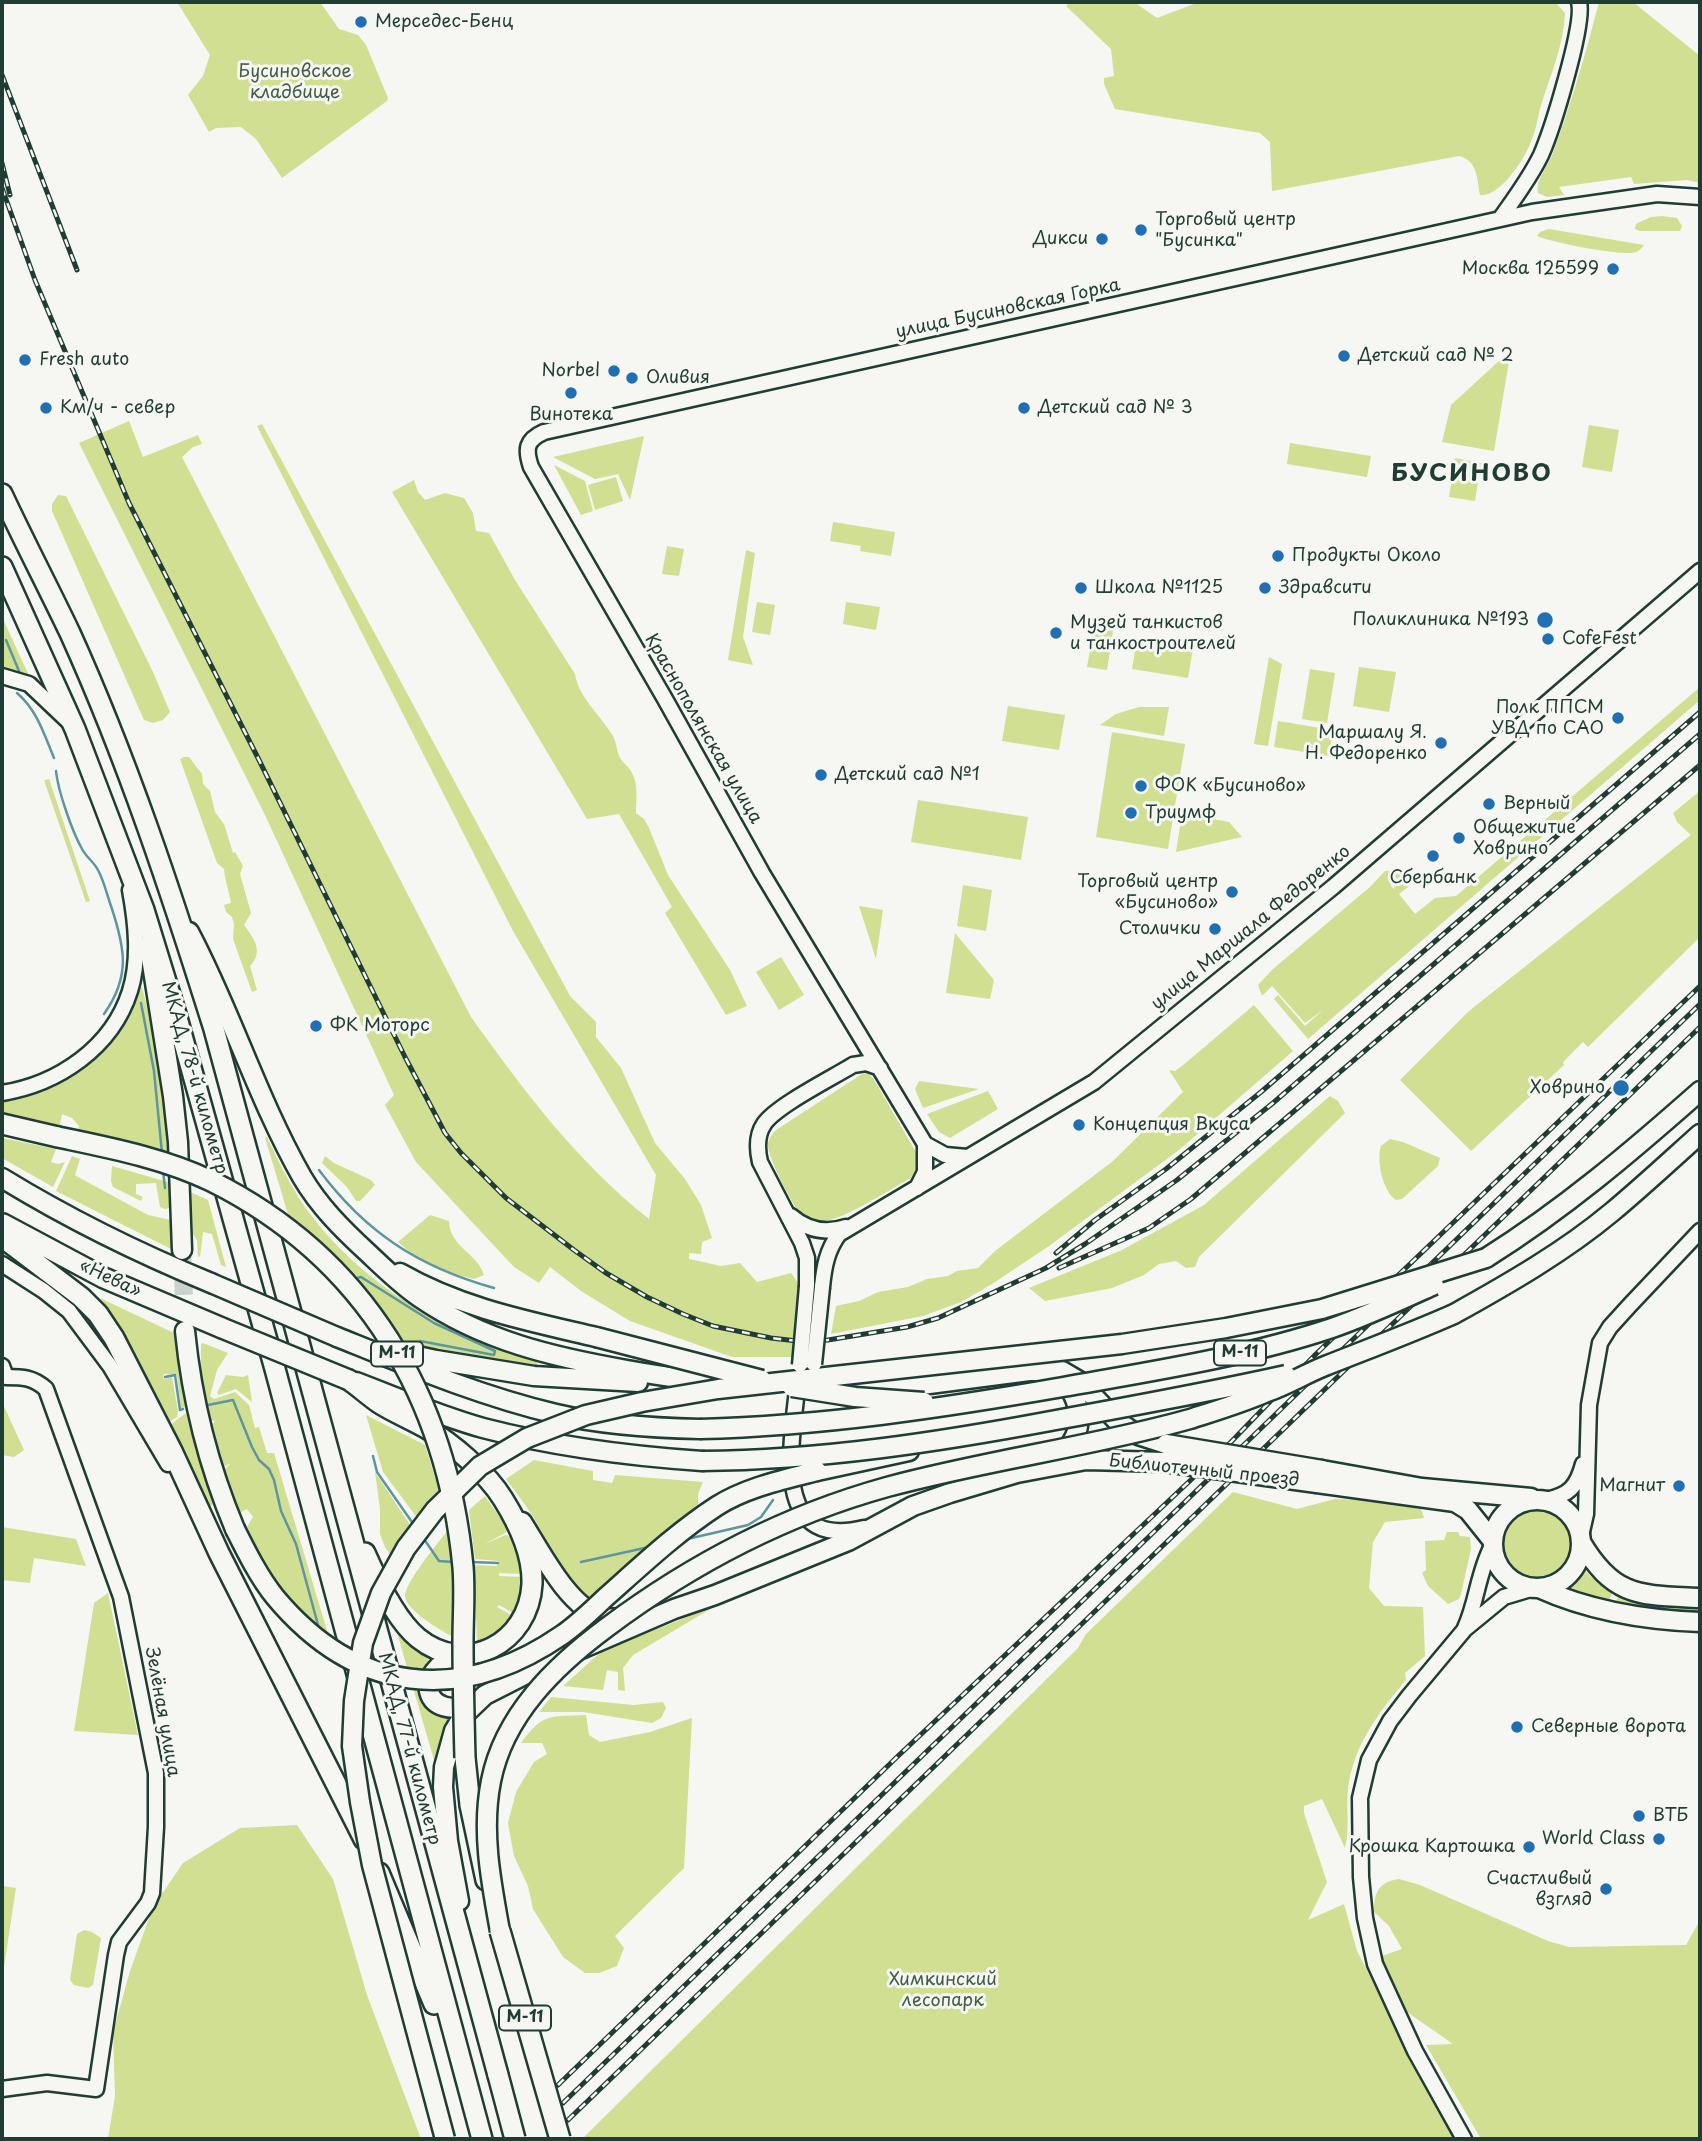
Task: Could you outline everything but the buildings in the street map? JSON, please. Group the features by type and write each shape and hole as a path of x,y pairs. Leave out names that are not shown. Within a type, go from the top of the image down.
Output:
{"highway":[{"name":"МКАД, 78-й километр","path":"2,494 75,647 116,746 177,909 215,1029 305,1358"},
{"name":"МКАД, 78-й километр","path":"2,567 75,729 144,910 233,1215 339,1606"},
{"name":"М-11","path":"2,1124 119,1150 167,1164 210,1181 269,1215 301,1237 328,1262 379,1327 413,1382 432,1424 445,1464 456,1515 463,1570 465,1758 481,1862 560,2139"},
{"name":"«Нева»","path":"2,1224 104,1278 349,1380"},
{"path":"2,1237 81,1297 114,1338 172,1451 219,1553 358,1825 408,1939 471,2099"},
{"name":"МКАД, 77-й километр","path":"305,1358 516,2139"},
{"name":"М-11","path":"349,1380 379,1403 429,1429 456,1450 502,1498 519,1531 529,1560 532,1582 529,1604 513,1633 498,1646 481,1653 461,1655"},
{"path":"338,1487 371,1566 401,1617 418,1638 441,1651 461,1655"},
{"name":"МКАД, 77-й километр","path":"339,1606 481,2139"}],"main road":[{"path":"177,909 205,962 271,1114 302,1177 322,1207 391,1277 421,1299 462,1322 508,1342 554,1357 704,1382"},
{"path":"144,910 173,1096 178,1142 182,1250"},
{"name":"М-11","path":"980,1401 1204,1362 1334,1328 1399,1301 1486,1258 1525,1233 1620,1162 1700,1091"},
{"name":"М-11","path":"957,1438 1221,1390 1324,1367 1379,1346 1454,1314 1543,1262 1611,1213 1700,1134"},
{"name":"«Нева»","path":"2,1178 58,1213 135,1251 337,1337"},
{"path":"370,1255 412,1280 455,1300 511,1317 796,1387 855,1397 906,1401 980,1401"},
{"path":"445,2139 372,1866 352,1746 354,1701 363,1643 381,1593 406,1548 435,1510 480,1466 527,1438 586,1415 642,1402 718,1389 1122,1344 1226,1328 1322,1309 1486,1258"},
{"path":"185,1331 197,1415 211,1466 251,1562 274,1595 312,1634 338,1654 363,1666 419,1680 449,1681 477,1677 525,1658 564,1634 675,1536 719,1505 743,1493 817,1471 957,1438"},
{"path":"337,1337 488,1395 556,1414 610,1423 700,1429 790,1425 922,1411 980,1401"},
{"path":"337,1337 436,1360 534,1376 670,1383 704,1382"},
{"path":"500,1931 489,1869 487,1817 491,1780 500,1751 516,1719 553,1672 592,1638 637,1605 726,1550 837,1504 886,1488 979,1465 1090,1443 1190,1419 1266,1393 1324,1367"},
{"path":"1017,1473 1062,1454 1071,1446 1077,1435 1078,1410 1074,1396 1068,1385 1059,1377 1043,1370"},
{"name":"Библиотечный проезд","path":"704,1382 834,1388 905,1387 1043,1370 1062,1371 1071,1375 1117,1421 1165,1453"},
{"path":"349,1380 481,1427 551,1444 607,1453 702,1461 832,1455 957,1438"},
{"name":"Библиотечный проезд","path":"674,1609 848,1541 913,1506 985,1481 1086,1460 1165,1453 1319,1476 1542,1499"},
{"name":"Библиотечный проезд","path":"1319,1476 1455,1502 1468,1510 1492,1543"},
{"path":"502,1498 522,1522 555,1575 576,1600 594,1614 616,1619 674,1609"},
{"path":"1700,1598 1650,1595 1620,1587 1599,1570 1581,1539 1577,1524 1569,1513 1558,1505 1542,1499 1516,1504 1499,1519 1492,1543 1497,1564 1516,1584 1537,1588 1608,1612 1700,1622"},
{"path":"1537,1588 1550,1586 1569,1574 1580,1554 1581,1539"},
{"path":"461,1655 447,1659 431,1674 429,1691 432,1699 445,1708 461,1709 475,1703 497,1688 544,1665 674,1609"},
{"path":"475,1703 453,1731 447,1750 443,1787 448,1840 475,1990"}],"street":[{"path":"1500,219 1537,163 1548,138 1578,33 1581,13 1579,2"},
{"path":"1500,219 1644,195 1670,193 1700,197"},
{"name":"улица Бусиновская Горка","path":"528,444 532,438 544,432 1500,219"},
{"name":"Краснополянская улица","path":"528,444 526,453 531,467 762,873 925,1144"},
{"name":"улица Маршала Федоренко","path":"815,1286 824,1270 831,1244 851,1225 1094,1082 1342,879 1700,571"},
{"path":"2,676 29,684 75,729"},
{"path":"2,1093 36,1085 68,1069 100,1043 121,1013 130,993 136,959 135,915 122,851"},
{"path":"855,1030 861,1046 853,1065 777,1112 764,1124 757,1149 760,1162 802,1243 815,1286 807,1364 798,1386 791,1475 794,1490 805,1516 812,1524 836,1532 848,1532 881,1524"},
{"path":"853,1065 870,1063 881,1069"},
{"path":"917,1188 925,1172 925,1144 945,1155 968,1157"},
{"path":"784,1209 813,1230 833,1230 851,1225"},
{"path":"1581,1539 1586,1514 1592,1379 1600,1343 1630,1305 1700,1231"},
{"path":"2,1264 44,1291 69,1311 86,1331 145,1423 219,1553"},
{"path":"807,1364 820,1379 834,1388"},
{"name":"Зелёная улица","path":"2,1366 6,1377 24,1377 46,1389 121,1597 156,1773 156,1827 152,1893 148,1903 123,1936 116,1955 96,2089 47,2082 2,2089"},
{"path":"1542,1499 1566,1494 1575,1486 1588,1442"},
{"path":"1465,1629 1476,1601 1492,1543"},
{"path":"1465,2139 1415,2051 1375,1964 1365,1918 1359,1825 1363,1780 1382,1734 1403,1703 1465,1629 1504,1597 1537,1588"}],"green space":[{"name":"Бусиновское кладбище","path":"177,2 320,2 339,29 358,35 366,45 387,101 282,178 256,139 241,127 216,128 209,132 188,95 203,76 210,55"},
{"path":"1070,2 1134,2 1157,18 1199,2 1555,2 1565,13 1560,47 1532,139 1512,174 1496,190 1480,195 1473,166 1459,156 1272,191 1270,142 1260,133 1115,109 1104,84 1104,78 1114,76 1111,49 1066,6"},
{"path":"1599,2 1633,2 1700,56 1700,183 1687,180 1634,184 1631,177 1559,187 1564,195 1547,197 1538,193 1540,178 1553,153 1572,97"},
{"path":"1651,217 1677,218 1682,226 1680,231 1635,229 1636,224"},
{"path":"1549,229 1644,245 1637,252 1603,251 1537,236"},
{"path":"1500,360 1509,361 1494,451 1442,442 1451,405"},
{"path":"129,421 143,457 198,435 202,444 193,447 182,457 471,1017 511,1072 575,1150 649,1219 656,1175 513,931 257,426 262,424 570,996 596,1022 596,1037 621,1068 655,1143 685,1179 701,1205 712,1238 702,1242 701,1254 689,1253 689,1259 721,1266 740,1263 757,1282 791,1273 800,1286 793,1357 732,1357 630,1321 581,1291 550,1267 539,1283 514,1267 416,1162 385,1105 394,1095 265,815 79,443"},
{"path":"1589,425 1619,430 1612,472 1582,467"},
{"path":"644,436 630,500 618,474 595,479 553,457"},
{"path":"1290,443 1371,456 1367,477 1287,464"},
{"path":"1455,458 1481,463 1475,501 1449,497"},
{"path":"554,465 585,481 593,511 581,515"},
{"path":"616,477 623,501 595,510 588,485"},
{"path":"414,480 418,492 425,500 445,493 464,498 473,513 476,531 489,533 515,580 575,674 580,690 613,736 620,758 631,771 635,781 636,813 644,819 668,875 730,970 747,1006 726,1015 665,913 672,907 619,814 587,819 392,492"},
{"path":"58,495 66,496 153,672 170,712 163,720 153,723 144,720 52,511 52,504"},
{"path":"833,522 895,532 891,556 860,551 861,546 830,541"},
{"path":"667,546 684,549 679,576 662,574"},
{"path":"746,550 755,553 743,637 753,665 728,660"},
{"path":"757,602 775,605 770,635 752,632"},
{"path":"846,602 880,607 876,630 843,624"},
{"path":"3,619 30,678 2,671"},
{"path":"1095,622 1114,625 1107,670 1087,667"},
{"path":"1137,639 1193,648 1188,678 1132,669"},
{"path":"1269,657 1282,664 1268,746 1254,744"},
{"path":"1359,667 1396,672 1389,712 1353,706"},
{"path":"1310,669 1335,673 1327,723 1302,719"},
{"path":"1700,687 1700,700 1308,1039 1274,999 1278,995 1305,1026 1323,1010 1305,1023 1272,986 1262,996 1258,985 1273,969 1385,871 1393,871 1391,886 1394,889 1396,872 1403,872 1413,883 1399,894 1415,914 1435,898 1456,896"},
{"path":"1008,706 1065,715 1059,750 1002,741"},
{"path":"1139,707 1169,707 1164,736 1100,725 1116,714"},
{"path":"1278,721 1333,730 1329,756 1274,747"},
{"name":"ФОК «Бусиново»","path":"1112,732 1185,744 1168,849 1096,837"},
{"path":"189,757 202,774 203,784 210,791 215,812 224,824 233,853 235,852 243,866 240,874 251,913 244,925 257,950 250,966 257,990 252,992 233,939 232,917 226,912 224,905 231,903 224,869 217,863 180,759"},
{"path":"49,779 90,901 86,902 44,780"},
{"path":"1700,791 1700,937 1588,1047 1583,1042 1563,1062 1564,1065 1471,1151 1400,1080 1469,1011 1691,835 1677,822 1673,813"},
{"path":"918,800 1028,817 1021,860 911,842"},
{"path":"1182,813 1229,822 1242,837 1176,852"},
{"path":"963,885 992,890 986,931 957,926"},
{"path":"859,906 883,910 876,959"},
{"path":"955,933 994,980 990,999 946,993"},
{"path":"781,957 804,995 779,1010 756,972"},
{"path":"140,987 158,1050 170,1161 78,1134 79,1126 72,1118 62,1114 59,1131 2,1117 2,1102 50,1088 88,1066 118,1033"},
{"path":"1254,1005 1293,1051 1179,1150 1049,1246 961,1302 923,1316 831,1334 836,1306 859,1301 878,1292 908,1287 927,1279 978,1268 995,1251 1113,1161 1183,1092 1169,1070 1175,1071 1182,1066"},
{"path":"867,1073 873,1078 917,1154 918,1165 911,1178 855,1210 832,1219 810,1220 799,1211 781,1182 769,1150 769,1140 776,1130"},
{"path":"919,1081 979,1089 923,1108 915,1089"},
{"path":"988,1091 998,1109 950,1138 939,1132 927,1114"},
{"path":"1330,1096 1338,1101 1345,1113 1199,1257 1195,1267 1186,1268 1176,1261 1159,1264 1144,1275 1112,1288 1045,1301 1029,1288 1122,1250 1204,1205"},
{"path":"267,1137 284,1173 305,1207 322,1229 362,1269 432,1318 488,1345 537,1361 537,1367 507,1364 401,1341 368,1297 291,1224 265,1138"},
{"path":"2,1138 56,1149 51,1162 65,1162 53,1187 2,1158"},
{"path":"1390,1139 1440,1158 1438,1166 1402,1199 1396,1200 1387,1190 1380,1167 1381,1146"},
{"path":"72,1156 80,1159 75,1175 78,1177 148,1215 171,1220 171,1249 56,1191"},
{"path":"325,1156 371,1180 375,1185 360,1201 356,1201 347,1187 322,1163"},
{"path":"112,1166 171,1183 172,1207 160,1207 156,1183 136,1184 136,1194 143,1197 141,1201 113,1187"},
{"path":"190,1192 208,1200 226,1267 221,1265 212,1234 203,1232 200,1257 198,1256 197,1240 192,1233"},
{"path":"430,1215 449,1221 454,1238 481,1267 484,1275 474,1279 454,1273 414,1255 398,1242"},
{"path":"100,1298 176,1334 186,1407 181,1408 177,1375 164,1374 164,1379 172,1377 178,1411 177,1417 169,1422 121,1329"},
{"path":"203,1343 228,1353 217,1370 210,1396 214,1399 235,1392 249,1405 255,1428 259,1427 267,1453 274,1453 328,1634 302,1612 280,1586 247,1527 253,1517 247,1509 239,1513 224,1470 230,1464 222,1467 210,1425 215,1422 210,1422 204,1392 201,1353"},
{"path":"226,1375 248,1375 252,1402 236,1389 219,1395 217,1393"},
{"path":"2,1402 24,1450 14,1457 2,1455"},
{"path":"186,1413 214,1504 210,1506 170,1425"},
{"path":"366,1415 425,1445 441,1497 421,1523 383,1472"},
{"path":"534,1460 593,1471 593,1480 612,1483 615,1475 703,1482 698,1494 698,1508 659,1536 590,1602 571,1584 532,1515 506,1479"},
{"path":"375,1472 414,1531 395,1561 380,1534"},
{"name":"Химкинский лесопарк","path":"1233,1492 1297,1509 1335,1499 1364,1500 1421,1509 1424,1518 1385,1522 1373,1542 1369,1588 1384,1606 1423,1607 1425,1656 1405,1673 1406,1680 1377,1717 1355,1758 1348,1789 1345,1848 1322,1799 1304,1806 1327,1882 1308,1920 1344,1904 1357,1951 1455,2139 582,2139 1078,1648 1086,1634"},
{"path":"485,1496 508,1529 485,1544 505,1535 510,1536 518,1555 521,1574 499,1573 499,1576 522,1577 515,1614 499,1605 497,1607 513,1616 496,1636 477,1642 474,1565 497,1566 499,1561 475,1559 469,1510"},
{"path":"1537,1508 1551,1511 1563,1518 1570,1530 1573,1544 1570,1558 1563,1570 1551,1577 1537,1580 1523,1577 1511,1570 1504,1558 1501,1544 1504,1530 1511,1518 1523,1511"},
{"path":"2,1527 76,1539 86,1566 34,1558 30,1583 2,1580"},
{"path":"449,1529 455,1638 419,1615 407,1603 405,1597 416,1573"},
{"path":"1447,1532 1458,1532 1460,1536 1470,1537 1471,1549 1459,1599 1448,1604 1428,1586 1422,1573 1426,1570 1425,1541 1444,1540"},
{"path":"1583,1568 1613,1592 1608,1603 1561,1591 1569,1587"},
{"path":"108,1593 138,1735 74,1731 94,1603"},
{"path":"1619,1595 1649,1604 1700,1606 1700,1616 1614,1605"},
{"path":"717,1605 633,1655 623,1668 625,1691 618,1690 618,1672 607,1670 603,1690 563,1686 602,1651"},
{"path":"396,1629 437,1659 429,1664 423,1673 431,1709 453,1717 440,1746 436,1767"},
{"path":"551,1697 633,1705 663,1702 666,1708 661,1718 652,1723 583,1712 539,1712"},
{"path":"586,1715 589,1735 600,1742 650,1732 692,1718 684,1868 615,1936 624,1948 617,1966 599,1973 585,1973 563,1957 533,1909 528,1886 514,1856 508,1823 516,1792 534,1762 547,1754 542,1743 521,1743 536,1726 548,1718"},
{"path":"297,1825 333,1879 367,1995 421,2139 108,2139 115,2096 113,2032 130,1971 153,1907 183,1863 240,1828"},
{"path":"1399,1879 1420,1885 1548,1941 1569,1947 1686,1945 1700,1920 1700,2139 1481,2139 1426,2045 1453,2044 1407,2012 1379,1957 1402,1949 1389,1926 1374,1912 1375,1899 1382,1886"},
{"path":"2,1886 16,1888 2,1980"},
{"path":"84,1930 101,1938 93,1985 88,1988 74,1985 70,1980 77,1934"}],"waterway":[{"path":"6,640 19,671"},
{"path":"17,693 35,715 54,758"},
{"path":"56,771 70,822 82,849 100,874 120,935 122,974 113,1000 104,1014"},
{"path":"141,1003 154,1071 162,1153"},
{"path":"163,1170 165,1188"},
{"path":"319,1170 356,1212 396,1245 442,1270 494,1288"},
{"path":"353,1279 361,1277 434,1323 495,1351 494,1355 420,1341"},
{"path":"165,1377 175,1375 180,1410 183,1409"},
{"path":"208,1405 233,1400 252,1447 259,1460 269,1469 281,1511 296,1544 318,1625"},
{"path":"373,1456 377,1472 414,1525"},
{"path":"683,1540 748,1525 761,1517 773,1500"},
{"path":"424,1539 439,1561 454,1562"},
{"path":"581,1562 649,1547"},
{"path":"471,1562 498,1563"}],"tunnel":[{"path":"182,1250 185,1323"}],"railway":[{"path":"2,75 77,270"},
{"path":"2,163 10,195"},
{"path":"2,188 35,280 129,503 445,1133 506,1198 574,1250 647,1297 713,1326 797,1341 828,1340 907,1327 938,1318 1046,1268 1177,1180 1273,1103 1700,734"},
{"path":"1056,1253 1261,1092 1700,712"},
{"path":"1059,1268 1149,1228 1191,1199 1700,765"},
{"path":"558,2085 897,1757 1230,1443 1316,1354 1700,986"},
{"path":"563,2103 1700,1004"},
{"path":"568,2120 1700,1027"}],"place":[{"name":"Мерседес-Бенц","path":"361,22"},
{"name":"Торговый центр \"Бусинка\"","path":"1141,230"},
{"name":"Дикси","path":"1102,239"},
{"name":"Москва 125599","path":"1613,269"},
{"name":"Детский сад № 2","path":"1344,356"},
{"name":"Fresh auto","path":"25,360"},
{"name":"Norbel","path":"614,371"},
{"name":"Оливия","path":"632,378"},
{"name":"Винотека","path":"571,393"},
{"name":"Км/ч - север","path":"46,408"},
{"name":"Детский сад № 3","path":"1024,408"},
{"name":"Продукты Около","path":"1278,556"},
{"name":"Школа №1125","path":"1081,588"},
{"name":"Здравсити","path":"1265,588"},
{"name":"Поликлиника №193","path":"1545,620"},
{"name":"Музей танкистов и танкостроителей","path":"1056,633"},
{"name":"CofeFest","path":"1548,639"},
{"name":"Полк ППСМ УВД по САО","path":"1618,718"},
{"name":"Маршалу Я. Н. Федоренко","path":"1441,743"},
{"name":"Детский сад №1","path":"821,775"},
{"name":"ФОК «Бусиново»","path":"1141,786"},
{"name":"Верный","path":"1489,804"},
{"name":"Триумф","path":"1131,813"},
{"name":"Общежитие Ховрино","path":"1459,838"},
{"name":"Сбербанк","path":"1433,856"},
{"name":"Торговый центр «Бусиново»","path":"1232,892"},
{"name":"Столички","path":"1215,929"},
{"name":"ФК Моторс","path":"316,1026"},
{"name":"Ховрино","path":"1621,1088"},
{"name":"Концепция Вкуса","path":"1079,1125"},
{"name":"Магнит","path":"1679,1486"},
{"name":"Северные ворота","path":"1517,1727"},
{"name":"ВТБ","path":"1639,1816"},
{"name":"World Class","path":"1659,1839"},
{"name":"Крошка Картошка","path":"1529,1847"},
{"name":"Счастливый взгляд","path":"1606,1889"}],"district":[{"name":"БУСИНОВО","path":"1472,474"}]}
